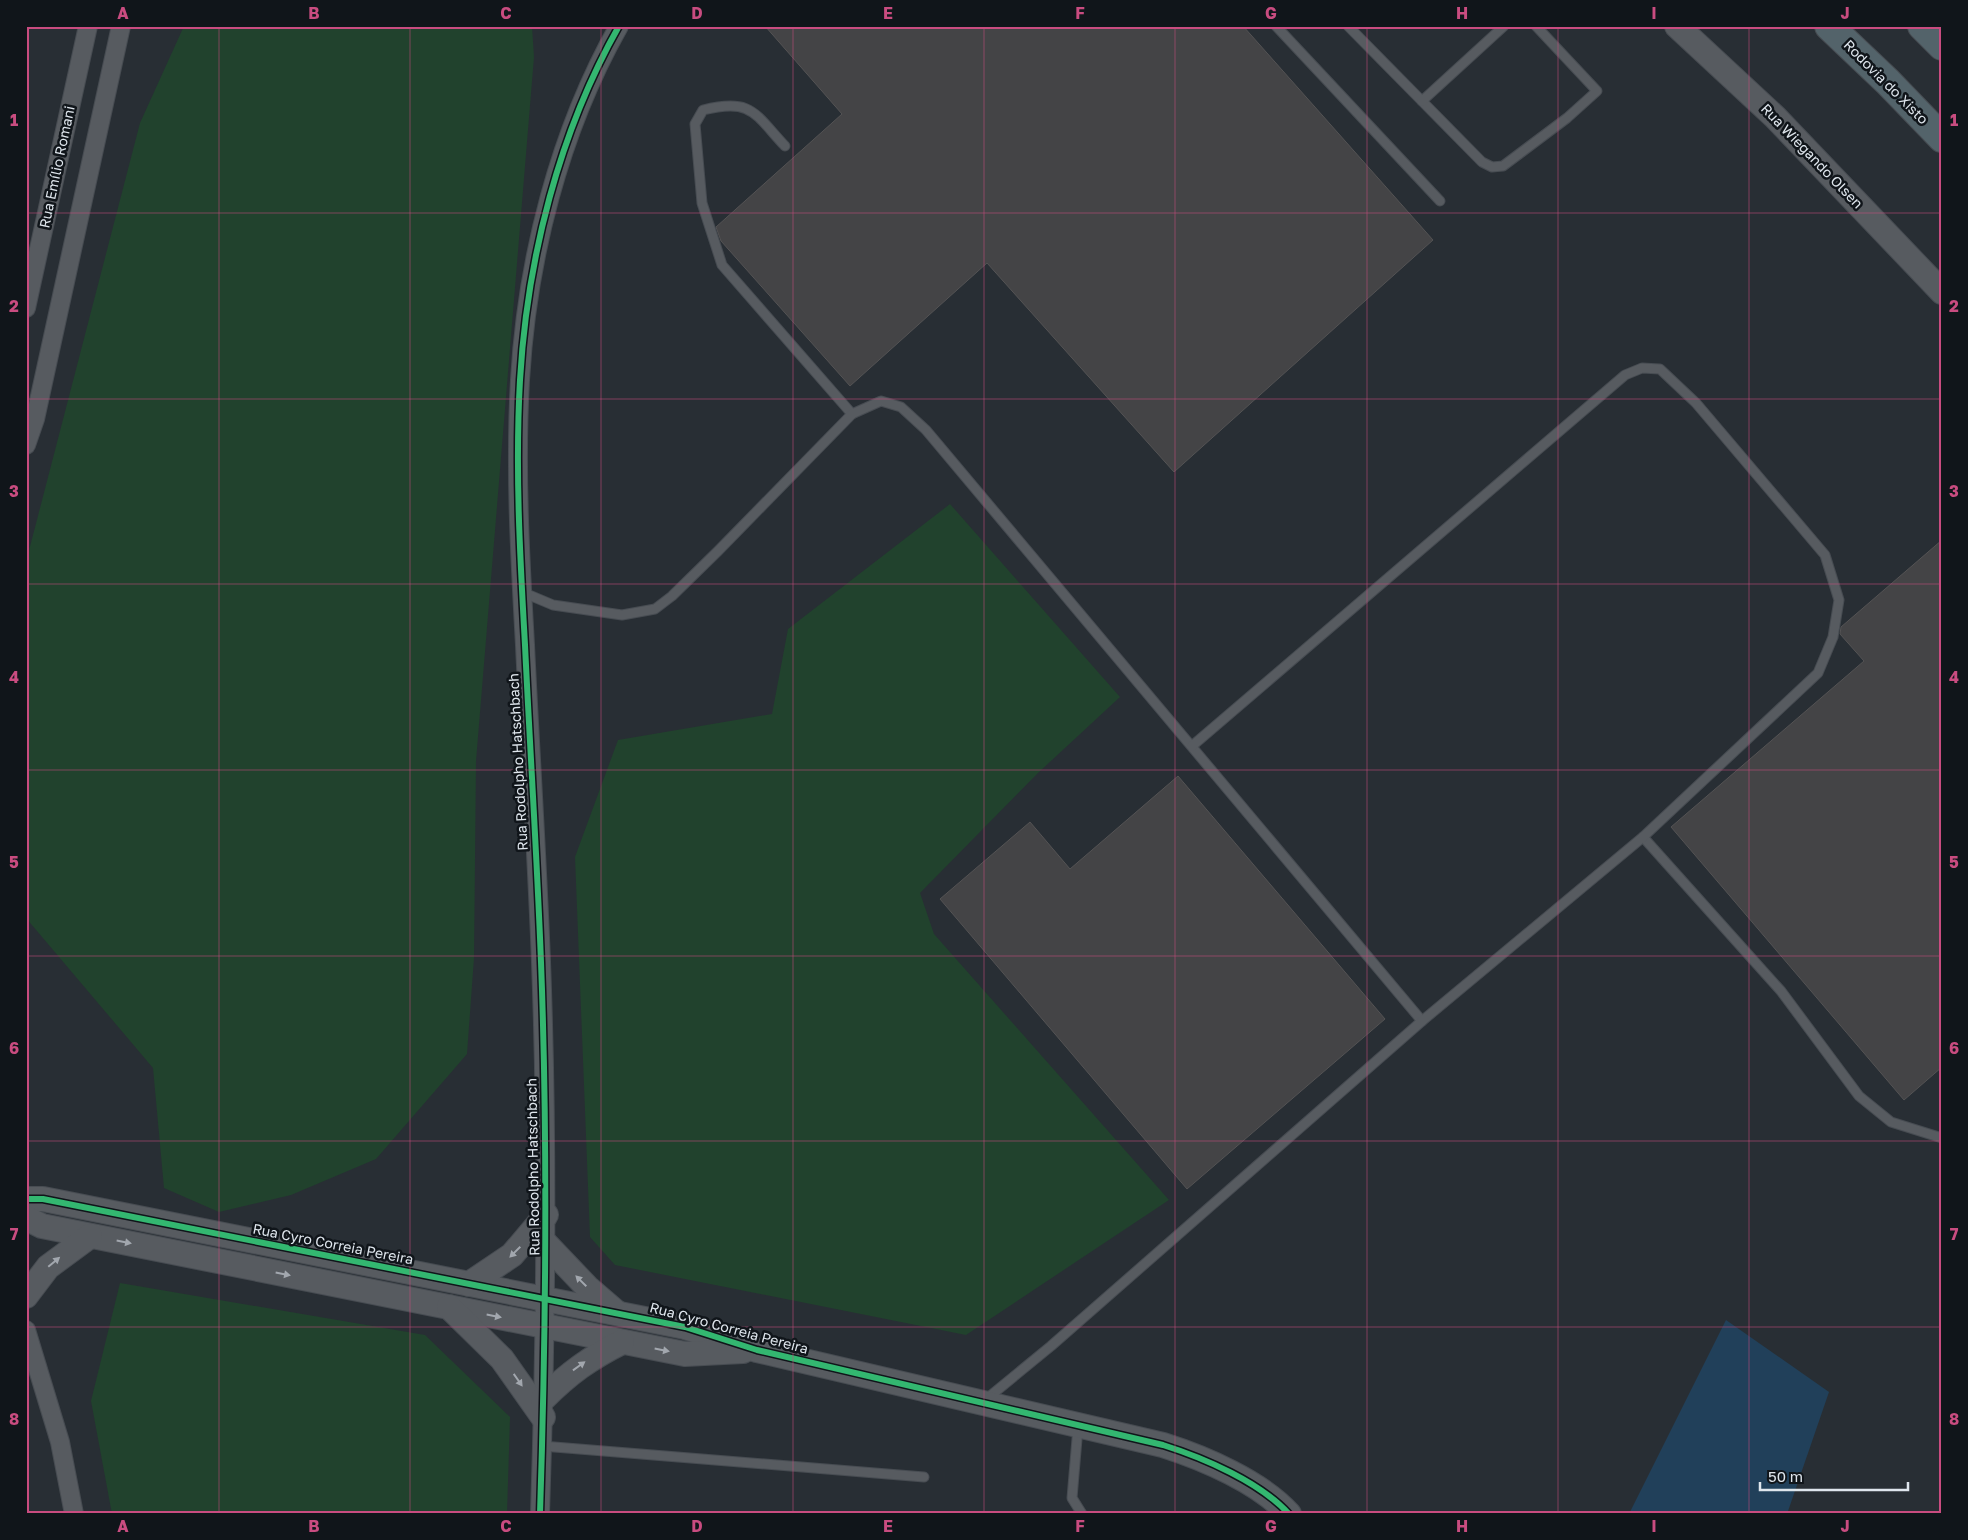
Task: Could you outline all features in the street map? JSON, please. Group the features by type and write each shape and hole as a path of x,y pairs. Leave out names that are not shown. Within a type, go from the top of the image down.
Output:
{"highway":[{"name":"Rodovia do Xisto","path":"1829,26 1888,82 1942,138"},
{"path":"1922,26 1942,46"}],"street":[{"name":"Rua Emílio Romani","path":"26,308 88,26"},
{"path":"26,445 36,419 121,26"},
{"name":"Rua Rodolpho Hatschbach","path":"540,1514 546,1326 546,1214 541,960 522,592 519,442 520,380 531,290 547,211 562,157 599,64 619,26"},
{"name":"Rua Wiegando Olsen","path":"1677,26 1775,118 1942,292"},
{"name":"Rua Cyro Correia Pereira","path":"26,1199 44,1199 685,1327 757,1350 1078,1425 1193,1454 1222,1467 1246,1482 1289,1514"},
{"path":"469,1284 512,1255 546,1214"},
{"name":"Rua Cyro Correia Pereira","path":"26,1218 42,1226 90,1236 685,1354 757,1350"},
{"path":"26,1296 48,1267 90,1236"},
{"path":"546,1244 587,1287 618,1314"},
{"path":"449,1307 502,1359 543,1408 569,1373 589,1359 622,1342"},
{"path":"26,1330 60,1442 74,1514"}],"lane":[{"path":"1276,26 1440,201"},
{"path":"1348,26 1482,162 1492,167 1503,166 1567,118 1597,91 1536,26"},
{"path":"1422,101 1504,26"},
{"path":"784,146 749,109 726,104 703,110 695,124 702,203 722,265 852,414"},
{"path":"982,1402 1051,1346 1422,1021 1643,837 1818,674 1833,637 1839,600 1825,554 1696,403 1660,369 1642,368 1626,375 1192,746"},
{"path":"522,592 553,606 622,615 655,609 672,596 718,551 852,414 880,402 901,406 926,430 1422,1021"},
{"path":"1643,837 1781,991 1859,1096 1891,1122 1942,1138"},
{"path":"1078,1425 1072,1498 1082,1514"},
{"path":"542,1446 924,1477"}],"green space":[{"path":"184,26 532,26 534,57 476,761 474,958 467,1054 376,1159 291,1195 219,1212 164,1188 153,1068 26,918 26,562 140,123"},
{"path":"950,504 1120,697 1038,773 920,893 934,934 1169,1200 966,1335 615,1265 590,1237 575,857 618,740 772,714 788,629"},
{"path":"120,1283 425,1335 510,1417 507,1514 112,1514 91,1401"}],"water":[{"path":"1726,1320 1829,1392 1787,1514 1629,1514"}],"building":[{"path":"765,26 1243,26 1433,240 1174,472 987,263 850,386 721,241 716,227 842,114"},
{"path":"1942,540 1942,1067 1904,1100 1671,827 1864,661 1840,634 1841,627"},
{"path":"1178,776 1385,1019 1187,1189 940,899 1030,822 1070,869"}],"cycle path":[{"path":"540,1514 545,1307 545,1100 539,922 521,579 518,446 520,380 530,289 550,197 579,109 619,26"},
{"path":"26,1199 43,1199 685,1327 757,1350 1163,1445 1230,1472 1263,1492 1289,1514"}]}
